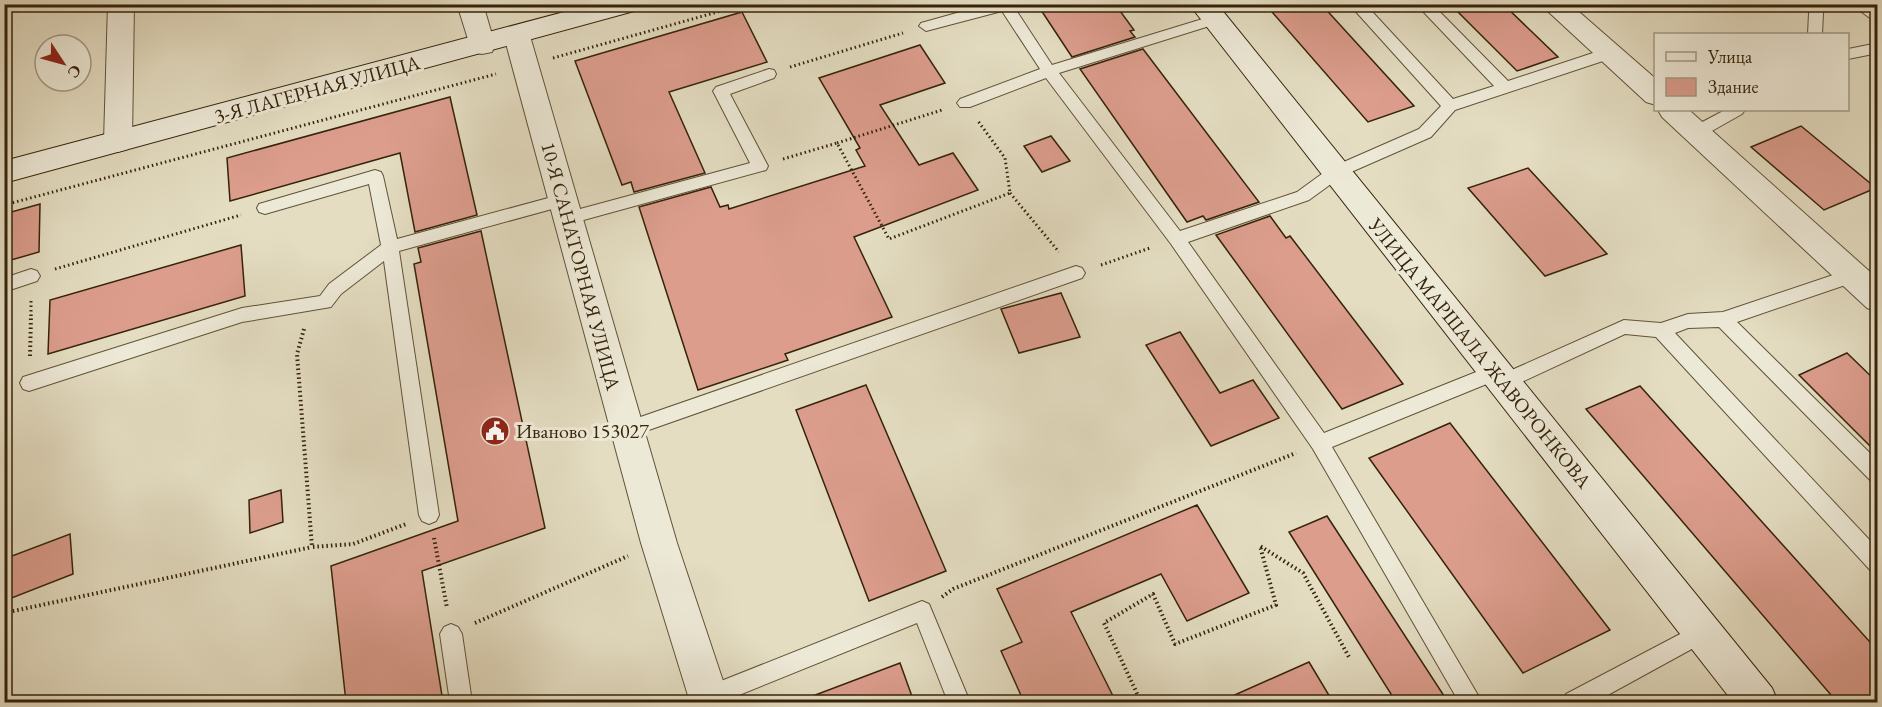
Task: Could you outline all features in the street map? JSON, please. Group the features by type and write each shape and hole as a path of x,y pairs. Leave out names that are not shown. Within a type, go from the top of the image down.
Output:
{"street":[{"path":"118,141 121,4"},
{"path":"470,4 482,45"},
{"name":"3-Я ЛАГЕРНАЯ УЛИЦА","path":"4,172 482,45 521,51 629,4"},
{"path":"1553,4 1654,92"},
{"name":"УЛИЦА МАРШАЛА ЖАВОРОНКОВА","path":"1208,12 1758,702"},
{"name":"10-Я САНАТОРНАЯ УЛИЦА","path":"521,51 626,430 709,700"},
{"path":"1673,111 1878,298"}],"lane":[{"path":"1356,4 1450,106"},
{"path":"1424,4 1505,88"},
{"path":"1815,33 1816,13 1822,4"},
{"path":"1858,4 1878,19"},
{"path":"926,27 1005,5 1049,71 1177,239 1320,443 1471,702"},
{"path":"964,103 1208,12"},
{"path":"1849,54 1878,48"},
{"path":"1177,239 1303,196 1336,172 1425,133 1450,106 1610,53"},
{"path":"29,383 242,315 325,302 335,289 390,248 759,166 721,92 769,74"},
{"path":"1697,132 1735,111"},
{"path":"265,208 375,177 390,248 429,515"},
{"path":"626,430 1076,273"},
{"path":"1320,443 1499,377 1624,327 1661,330 1688,321 1723,319 1854,275"},
{"path":"4,285 31,276"},
{"path":"1723,319 1878,475"},
{"path":"1661,330 1878,564"},
{"path":"709,700 922,611 959,702"},
{"path":"1574,702 1703,632"},
{"path":"451,634 461,702"}],"path":[{"path":"4,205 521,51 746,4"},
{"path":"769,74 926,27"},
{"path":"759,166 964,103 1005,158 1010,193 1076,273 1177,239"},
{"path":"837,143 889,239 1010,193"},
{"path":"29,383 31,276 265,208"},
{"path":"312,547 297,354 305,325 325,302"},
{"path":"922,611 953,589 1320,443"},
{"path":"4,613 312,547 352,544 429,515 451,634 659,543"},
{"path":"1141,702 1104,623 1153,594 1175,644 1276,605 1260,546 1303,573 1350,659"}],"building":[{"path":"1037,4 1115,4 1134,30 1130,31 1135,37 1072,57"},
{"path":"1265,4 1321,4 1414,106 1368,122"},
{"path":"1450,4 1503,4 1558,57 1517,71"},
{"path":"742,12 767,62 669,92 705,173 634,192 631,182 622,185 575,61"},
{"path":"920,45 945,83 880,105 919,165 953,153 978,190 854,237 892,317 785,354 788,360 698,390 639,207 711,187 720,207 728,205 729,209 865,166 856,150 860,148 819,78"},
{"path":"1143,49 1259,202 1206,220 1203,216 1187,222 1080,69"},
{"path":"450,97 477,215 415,232 400,153 230,201 227,158"},
{"path":"1801,126 1876,188 1824,210 1751,147"},
{"path":"1051,136 1070,161 1042,172 1024,146"},
{"path":"1528,168 1607,254 1545,276 1468,188"},
{"path":"40,204 39,252 4,262 4,214"},
{"path":"1270,216 1286,238 1290,236 1403,384 1342,409 1216,235"},
{"path":"481,231 545,528 422,571 443,702 346,702 331,566 458,521 414,264 421,262 418,248"},
{"path":"241,245 245,296 48,354 50,300"},
{"path":"1061,293 1080,337 1019,353 1001,309"},
{"path":"1180,332 1220,393 1253,380 1279,418 1211,446 1146,345"},
{"path":"1847,353 1878,383 1878,454 1799,375"},
{"path":"866,385 946,571 869,601 796,410"},
{"path":"1640,386 1878,651 1878,702 1837,702 1586,409"},
{"path":"1450,423 1610,630 1523,673 1369,458"},
{"path":"281,490 283,522 250,533 249,500"},
{"path":"1197,505 1249,593 1187,621 1161,574 1071,612 1116,702 1024,702 1001,651 1022,642 997,589"},
{"path":"1327,516 1448,702 1396,702 1289,532"},
{"path":"70,534 73,574 4,601 4,559"},
{"path":"1309,662 1333,702 1219,702"},
{"path":"900,663 914,702 802,702 802,700"}],"place":[{"name":"Иваново 153027","path":"495,431"}]}
